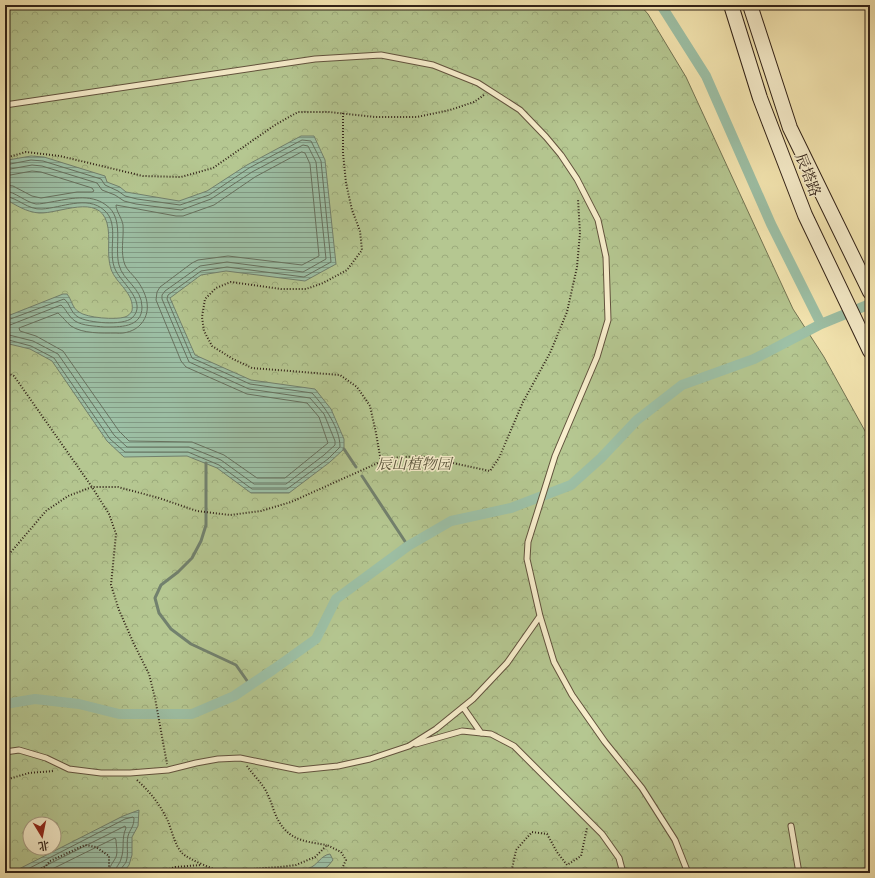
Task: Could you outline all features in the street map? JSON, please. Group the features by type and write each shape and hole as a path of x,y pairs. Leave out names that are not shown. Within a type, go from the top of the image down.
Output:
{"main road":[{"name":"辰塔路","path":"731,5 760,98 802,208 868,347"},
{"name":"辰塔路","path":"750,5 790,128 868,288"}],"lane":[{"path":"5,105 315,59 381,55 433,65 478,83 520,110 561,155 577,179 598,220 606,257 608,320 597,357 555,456 528,542 527,558 540,616 554,662 572,695 605,742 642,788 675,840 688,873"},
{"path":"409,746 436,729 473,699 507,663 540,616"},
{"path":"463,707 481,733"},
{"path":"5,752 18,750 46,758 69,769 101,773 130,773 168,770 218,759 240,758 299,770 338,766 370,759 462,731 490,734 514,746 589,820 602,834 619,858 623,873"},
{"path":"791,826 799,873"}],"path":[{"path":"5,158 26,152 60,156 143,176 181,177 213,168 275,125 298,112 342,113 375,117 417,117 450,110 474,102 490,90"},
{"path":"342,113 343,153 346,183 352,210 360,231 362,250 347,270 323,283 306,288 281,289 231,282 216,288 205,299 202,317 204,331 212,346 233,359 252,368 340,375 358,387 370,406 381,462"},
{"path":"5,559 46,511 68,496 92,487 118,487 201,511 230,515 261,511 291,502 389,458 420,456 490,471 499,458 523,402 550,353 567,312 577,267 580,233 577,179"},
{"path":"5,372 14,376 92,487 109,514 116,534 111,585 119,610 149,674 168,770"},
{"path":"240,758 267,793 274,813 291,836 304,842 327,845 341,852 346,860 340,873"},
{"path":"5,780 29,773 69,769"},
{"path":"130,773 158,801 182,853 202,864 224,873"},
{"path":"510,873 516,850 532,832 547,834 567,866 581,856 589,820"},
{"path":"30,873 45,867 50,861 85,845 96,847 109,856 109,873"},
{"path":"233,873 252,869 296,864 315,857 327,845"},
{"path":"158,873 175,867 202,864"}],"green space":[{"name":"辰山植物园","path":"5,5 640,5 648,14 686,77 793,309 824,357 870,440 870,873 5,873"}],"water":[{"path":"301,136 314,136 325,160 336,264 305,281 226,271 201,275 170,298 195,355 251,380 315,389 331,409 344,439 344,449 330,462 289,493 251,493 217,468 187,456 124,457 107,441 52,361 30,349 5,343 5,317 63,294 67,294 73,306 77,310 88,316 121,318 125,317 132,311 131,299 111,269 107,223 103,214 96,209 78,207 39,213 25,210 5,199 5,162 8,160 31,156 44,157 105,176 107,182 120,187 126,192 179,201 207,191 247,165"},
{"path":"139,810 138,826 132,837 132,855 129,865 123,873 11,873 44,856 62,856 62,847 123,816"},
{"path":"330,854 333,860 319,873 274,873 296,871 312,867 324,856"}],"waterway":[{"path":"661,5 706,76 771,224 821,324"},
{"path":"5,704 35,699 79,704 119,714 192,714 234,696 316,639 336,599 408,546 451,521 511,508 571,485 601,458 637,420 682,385 754,359 821,324 870,304"},
{"path":"344,449 356,467"},
{"path":"206,463 206,525 201,541 192,558 178,572 161,585 155,598 159,613 171,629 191,644 236,665 250,685"},
{"path":"362,476 408,546"}]}
